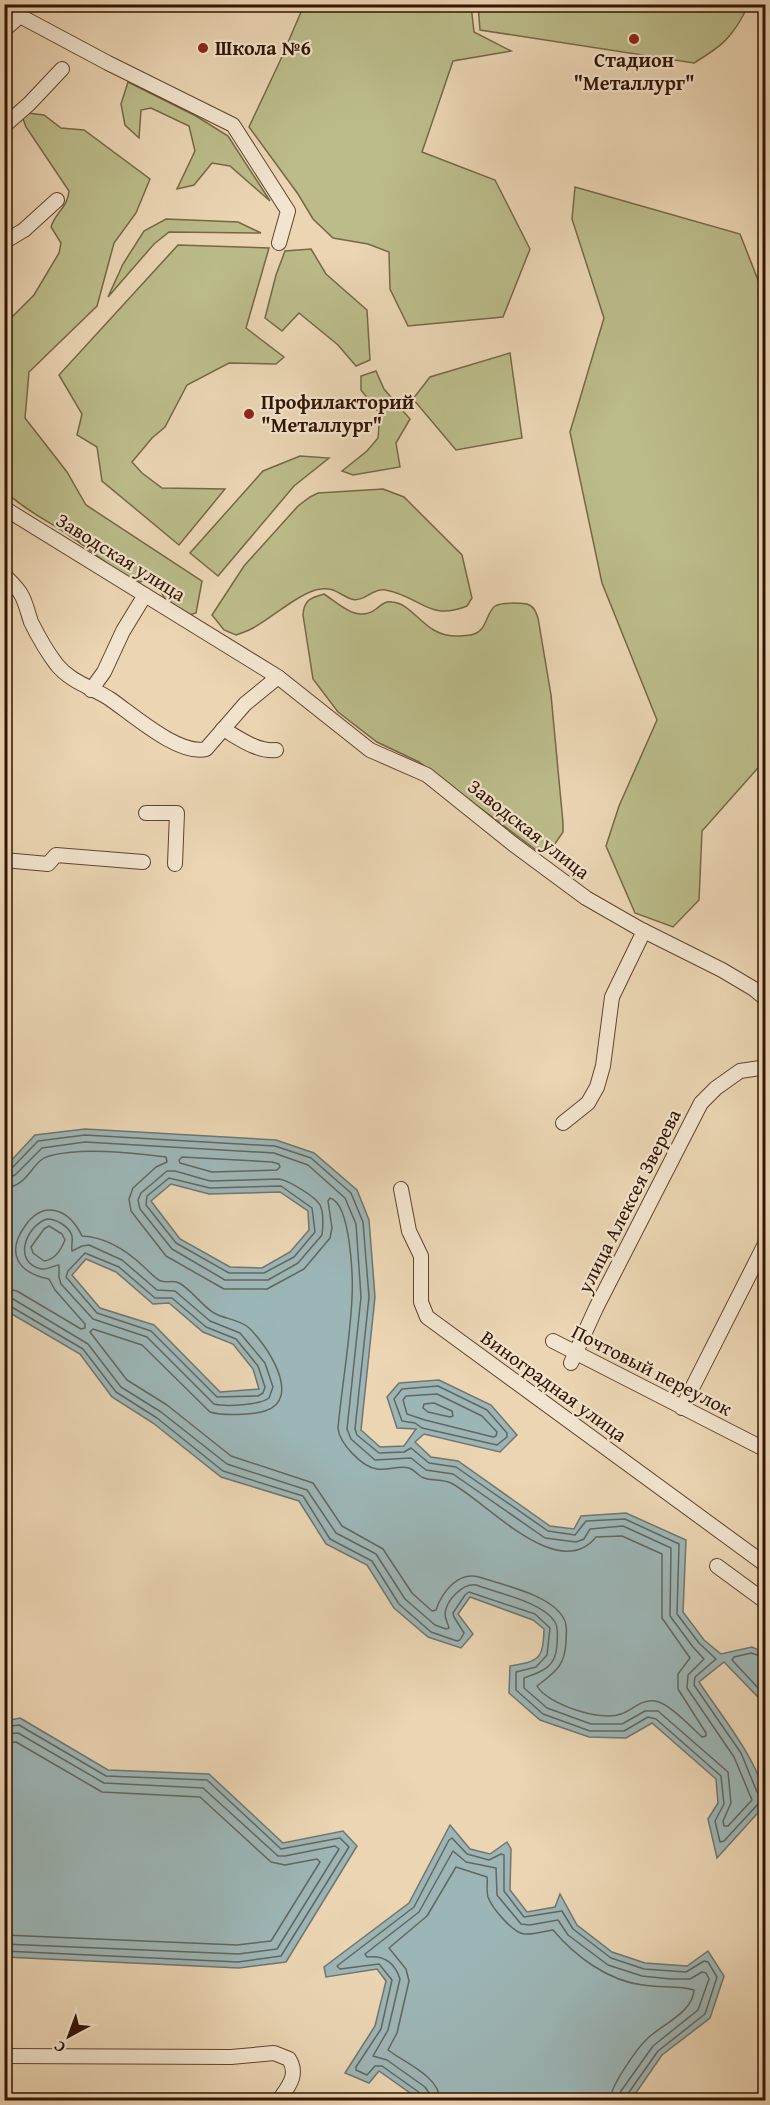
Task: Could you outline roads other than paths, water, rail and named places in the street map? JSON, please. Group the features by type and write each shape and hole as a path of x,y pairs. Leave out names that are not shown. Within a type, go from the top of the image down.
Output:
{"street":[{"path":"4,30 19,10 108,63 233,125 288,211 279,243"},
{"path":"4,126 29,104 62,69"},
{"path":"4,242 24,230 57,200"},
{"name":"Заводская улица","path":"4,508 278,677 364,746 427,775 576,892 644,931 722,970 754,989 765,999"},
{"path":"4,575 22,596 30,620 57,664 72,680 107,697 167,738 193,750 206,749 245,704 278,677"},
{"path":"91,690 104,672 119,639 145,595"},
{"path":"223,729 256,747 268,751 276,750"},
{"path":"146,813 177,813 175,864"},
{"path":"4,860 48,864 56,855 143,862"},
{"path":"563,1123 588,1103 597,1087 603,1066 612,997 644,931"},
{"name":"улица Алексея Зверева","path":"574,1358 596,1308 701,1103 716,1088 740,1071 765,1067"},
{"name":"Виноградная улица","path":"401,1189 409,1231 421,1256 421,1302 427,1317 765,1565"},
{"path":"682,1408 765,1242"},
{"name":"Почтовый переулок","path":"553,1341 574,1358 682,1408 765,1450"},
{"path":"717,1566 765,1602"},
{"path":"4,2056 231,2057 274,2053 289,2059 294,2073 293,2080 279,2100"}],"water":[{"path":"85,1129 276,1140 314,1153 357,1190 369,1220 375,1297 361,1430 380,1447 404,1446 416,1429 397,1428 387,1397 399,1383 439,1380 491,1405 517,1435 500,1452 424,1434 415,1442 431,1457 458,1461 550,1526 574,1529 581,1516 626,1513 686,1540 683,1612 704,1640 721,1654 752,1647 765,1653 765,1700 758,1697 724,1662 699,1682 750,1758 758,1775 765,1805 717,1858 708,1819 718,1803 716,1779 652,1723 626,1738 589,1737 540,1720 509,1693 510,1666 533,1660 538,1657 542,1647 544,1629 533,1620 470,1597 458,1614 473,1634 461,1648 428,1637 394,1608 367,1565 326,1544 299,1501 221,1477 153,1423 112,1397 80,1354 5,1310 5,1167 35,1135","holes":["171,1184 209,1194 280,1192 308,1211 309,1230 290,1252 262,1268 230,1267 180,1239 151,1201","86,1259 116,1272 153,1304 169,1303 203,1332 233,1344 253,1369 259,1389 220,1392 154,1325 100,1308 72,1275"]},
{"path":"20,1718 108,1770 209,1774 283,1843 343,1831 357,1846 286,1962 239,1968 5,1957 5,1721"},
{"path":"450,1825 470,1849 490,1854 507,1842 511,1849 510,1890 527,1912 555,1907 560,1894 577,1925 612,1952 645,1963 687,1966 708,1951 724,1976 710,2018 662,2055 631,2100 420,2100 379,2071 369,2083 345,2073 375,2026 386,1981 377,1969 326,1977 324,1967 409,1903"}],"place":[{"name":"Стадион \"Металлург\"","path":"634,39"},
{"name":"Школа №6","path":"203,48"},
{"name":"Профилакторий \"Металлург\"","path":"249,414"}]}
